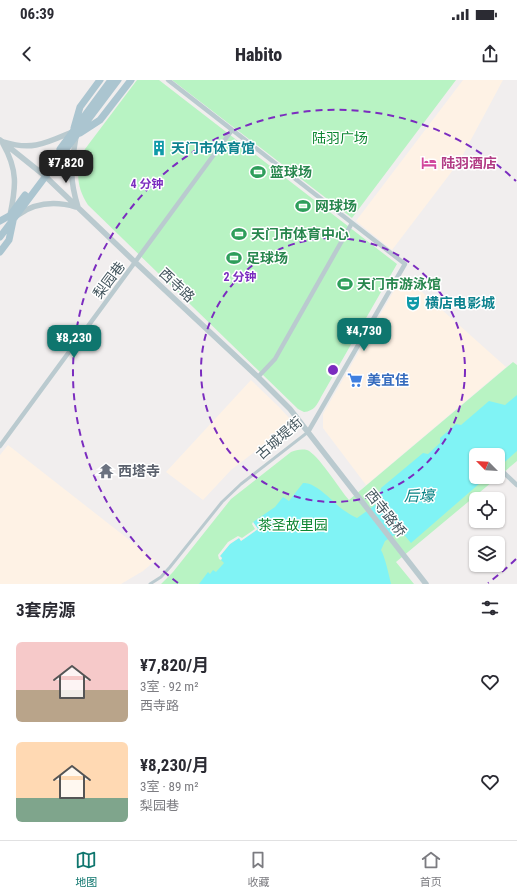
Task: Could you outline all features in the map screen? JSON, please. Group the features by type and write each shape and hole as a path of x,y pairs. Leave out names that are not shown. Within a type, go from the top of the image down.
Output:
{"main road":[{"path":"74,134 80,107 100,80"},
{"path":"0,237 11,218 44,175 112,80"},
{"path":"74,134 118,80"},
{"path":"74,134 100,120 130,80"},
{"path":"0,221 11,218"},
{"path":"0,229 11,218"},
{"path":"0,252 9,240 11,218"}],"street":[{"path":"168,80 352,223 275,359 258,377"},
{"name":"梨园巷","path":"0,446 136,263 232,130"},
{"path":"0,141 16,146 27,147 44,144 74,134 71,172 72,183 79,207"},
{"path":"0,141 10,156 15,179 11,218"},
{"name":"西寺路","path":"0,141 44,175 79,207 136,263 258,377 290,409 328,457"},
{"path":"11,218 24,211 43,204 65,203 79,207"},
{"name":"古城堤街","path":"150,584 161,577 170,567 222,502 241,484 308,432 405,264 352,223"},
{"name":"西寺路桥","path":"328,457 426,584"},
{"path":"505,474 517,486"}],"shaded area":[{"path":"463,80 503,80 459,162 392,250 356,221"},
{"path":"403,275 506,367 366,485 323,428 323,414"},
{"path":"251,380 293,422 231,470 203,500 166,472"},
{"path":"8,445 156,560 143,571 121,584 0,584 0,455"}],"green space":[{"name":"天门市体育中心","path":"137,80 159,80 397,264 318,403 310,410 304,412 298,409 88,205 84,198 79,184 78,170 85,149"},
{"name":"陆羽广场","path":"172,80 456,80 352,218"},
{"name":"茶圣故里园","path":"513,362 517,365 517,461 505,471 505,448 469,448 469,484 490,484 480,492 469,492 469,501 396,562 414,584 161,584 173,572 231,499 291,452 297,450 307,450 312,453 323,465 349,500"}],"water":[{"name":"茶圣故里园","path":"517,395 517,451 505,462 505,448 469,448 469,484 479,484 411,543 401,531 385,541 381,550 391,584 199,584 208,572 210,574 213,570 216,572 224,563 220,556 230,544 239,538 241,541 258,529 253,522 275,507 283,497 289,501 303,483 314,486 341,508 357,518 378,503 381,488 423,453 428,454 440,443 440,438 456,424 461,425 489,401 505,405"}],"pier":[{"path":"253,522 258,529 241,541 239,538 230,544 220,556 222,558 221,560 219,559 218,555 228,542 238,536 242,538 255,529 252,524"}],"place":[{"name":"天门市体育馆","path":"159,148"},
{"name":"陆羽酒店","path":"429,163"},
{"name":"篮球场","path":"258,172"},
{"name":"网球场","path":"303,206"},
{"name":"天门市体育中心","path":"239,234"},
{"name":"足球场","path":"234,258"},
{"name":"天门市游泳馆","path":"345,284"},
{"name":"横店电影城","path":"413,303"},
{"name":"美宜佳","path":"355,380"},
{"name":"西塔寺","path":"106,471"}],"water label":[{"name":"后壕","path":"419,496"}]}
